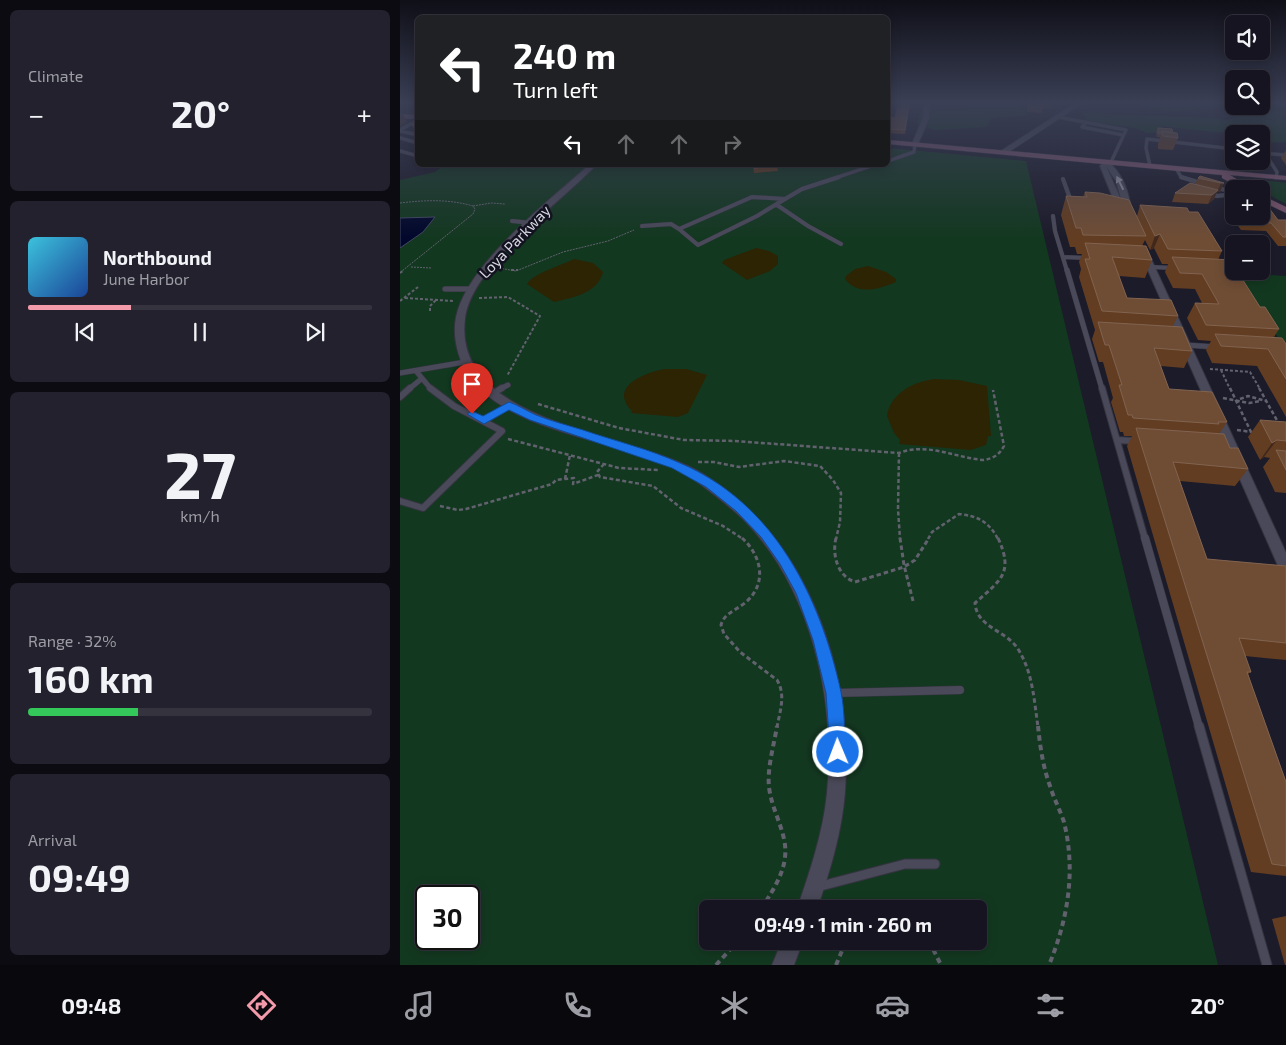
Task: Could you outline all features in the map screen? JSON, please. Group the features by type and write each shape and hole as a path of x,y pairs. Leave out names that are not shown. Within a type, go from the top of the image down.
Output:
{"main road":[{"path":"959,148 1286,178"},
{"path":"1219,172 1233,180"},
{"path":"1270,202 1286,210"}],"street":[{"path":"1003,152 1009,148"},
{"path":"1109,162 1103,166 1121,208 1129,221"},
{"name":"Loya Parkway","path":"591,167 488,267 472,294 465,300 460,319 461,354 476,379 492,394 534,418 676,466 698,476 740,508 780,553 802,591 820,640 834,693 837,724 838,766 835,805 827,847 811,900"},
{"path":"1138,240 1146,263 1181,342 1196,368 1224,429 1227,448 1286,568"},
{"path":"783,965 789,950"}],"lane":[{"path":"890,160 914,152 914,148"},
{"path":"1109,162 1116,148"},
{"path":"1146,148 1150,166"},
{"path":"400,151 415,155"},
{"path":"1270,154 1286,155"},
{"path":"1270,162 1277,172 1276,178"},
{"path":"642,226 671,224 698,244 777,205 802,189 868,167"},
{"path":"1176,168 1185,183"},
{"path":"1181,177 1225,190"},
{"path":"1063,180 1073,206 1081,206"},
{"path":"1199,192 1218,196 1225,195"},
{"path":"679,229 752,197 787,199"},
{"path":"777,205 808,226 840,244"},
{"path":"1053,216 1063,257 1267,965"},
{"path":"512,221 532,223"},
{"path":"1063,257 1091,259"},
{"path":"1146,263 1180,269"},
{"path":"445,289 472,294"},
{"path":"1086,334 1096,335"},
{"path":"1181,342 1222,347"},
{"path":"400,373 416,372 465,362"},
{"path":"400,501 423,508 502,431 453,404 420,380 416,372"},
{"path":"400,397 420,380"},
{"path":"492,394 508,385"},
{"path":"484,421 509,405"},
{"path":"1117,440 1146,442"},
{"path":"834,693 960,690"},
{"path":"816,888 905,864 935,864"}],"path":[{"path":"400,203 441,200 460,201 473,206 491,203 505,204"},
{"path":"400,273 473,214 475,209 473,206"},
{"path":"488,267 516,271 563,252 608,241 642,226"},
{"path":"410,266 431,268"},
{"path":"400,301 418,287"},
{"path":"472,294 508,298 540,316 507,376 508,385"},
{"path":"405,298 457,301"},
{"path":"430,311 430,306 438,298"},
{"path":"1196,368 1250,372 1280,426"},
{"path":"1220,370 1252,432"},
{"path":"537,404 619,428 684,440 735,441 899,453 911,448 943,451 962,458 981,459 993,457 1001,452 1004,446 993,390"},
{"path":"1240,399 1248,396 1261,401"},
{"path":"1235,399 1252,403 1266,401"},
{"path":"1224,429 1260,432"},
{"path":"511,440 635,470 663,468"},
{"path":"899,453 898,514 904,567 913,600"},
{"path":"565,479 570,455"},
{"path":"689,463 714,462 739,467 784,461 820,466 833,480 841,493 840,522 833,549 838,569 849,580 855,582 904,567 915,560 932,532 959,514 977,516 991,526 1005,554 1006,570 999,582 984,593 975,603 975,611 979,620 1001,630 1012,641 1027,667 1031,679 1047,779 1063,821 1071,881 1070,900 1057,948 1049,965"},
{"path":"598,475 599,469 604,464"},
{"path":"446,507 458,510 472,508 565,479 574,478 573,484 598,475 604,478 653,486 685,511 708,519 753,546 757,553 760,576 754,593 749,600 723,618 721,628 733,646 777,680 781,687 782,703 773,748 769,784 771,798 784,838 786,855 780,879 767,900"},
{"path":"716,965 730,950"},
{"path":"836,965 842,950"},
{"path":"934,950 941,965"}],"green space":[{"path":"890,148 1026,161 1218,965 400,965 400,180 435,172 441,167 890,167"},
{"path":"1270,181 1286,183 1286,204 1270,195"},
{"path":"1270,275 1286,276 1286,350 1241,280 1270,280"}],"sand":[{"path":"756,248 769,251 778,256 778,264 770,271 747,280 722,263 724,260"},
{"path":"574,259 593,263 603,272 596,285 590,290 569,299 554,302 527,284 541,273"},
{"path":"868,266 886,272 896,279 896,282 869,290 856,288 845,279 855,269"},
{"path":"664,369 686,369 707,375 688,413 678,417 631,413 632,411 624,395 626,388 632,382 647,374"},
{"path":"935,379 959,380 987,386 991,436 988,436 986,445 971,450 899,444 900,440 894,433 887,416 889,408 898,395 905,390 919,382"}],"water":[{"path":"435,217 423,232 400,248 400,218"}],"building":[{"path":"1200,176 1224,183 1198,178"},
{"path":"1190,183 1218,190 1212,195 1175,193"},
{"path":"1085,192 1100,193 1129,200 1146,236 1083,235 1081,228 1076,228 1066,196 1087,197"},
{"path":"1140,205 1187,208 1189,212 1198,212 1222,251 1168,249 1160,234 1155,236"},
{"path":"1270,209 1278,220 1286,220 1286,237 1283,237 1271,223"},
{"path":"1085,243 1146,246 1152,260 1112,257 1127,298 1171,300 1178,316 1102,311 1085,259 1090,259"},
{"path":"1172,257 1225,260 1225,280 1243,280 1260,307 1265,307 1279,329 1206,325 1195,303 1219,304 1202,274 1180,273"},
{"path":"1098,322 1182,327 1192,351 1154,348 1169,389 1212,392 1227,422 1218,422 1219,424 1133,418 1132,415 1128,415 1119,385 1122,385 1109,345 1105,345"},
{"path":"1215,334 1282,338 1286,344 1286,379 1268,349 1221,346"},
{"path":"1260,420 1286,422 1286,441 1277,440 1272,443"},
{"path":"1136,428 1224,434 1230,448 1238,448 1248,469 1173,462 1207,559 1286,566 1286,643 1239,638 1251,672 1247,672 1286,782 1286,866 1272,864"},
{"path":"1276,450 1286,451 1286,470"}],"route":[{"path":"472,414 484,421 509,405 534,418 664,460 698,476 722,492 740,508 765,534 785,560 802,591 820,640 834,693 838,752"}]}
